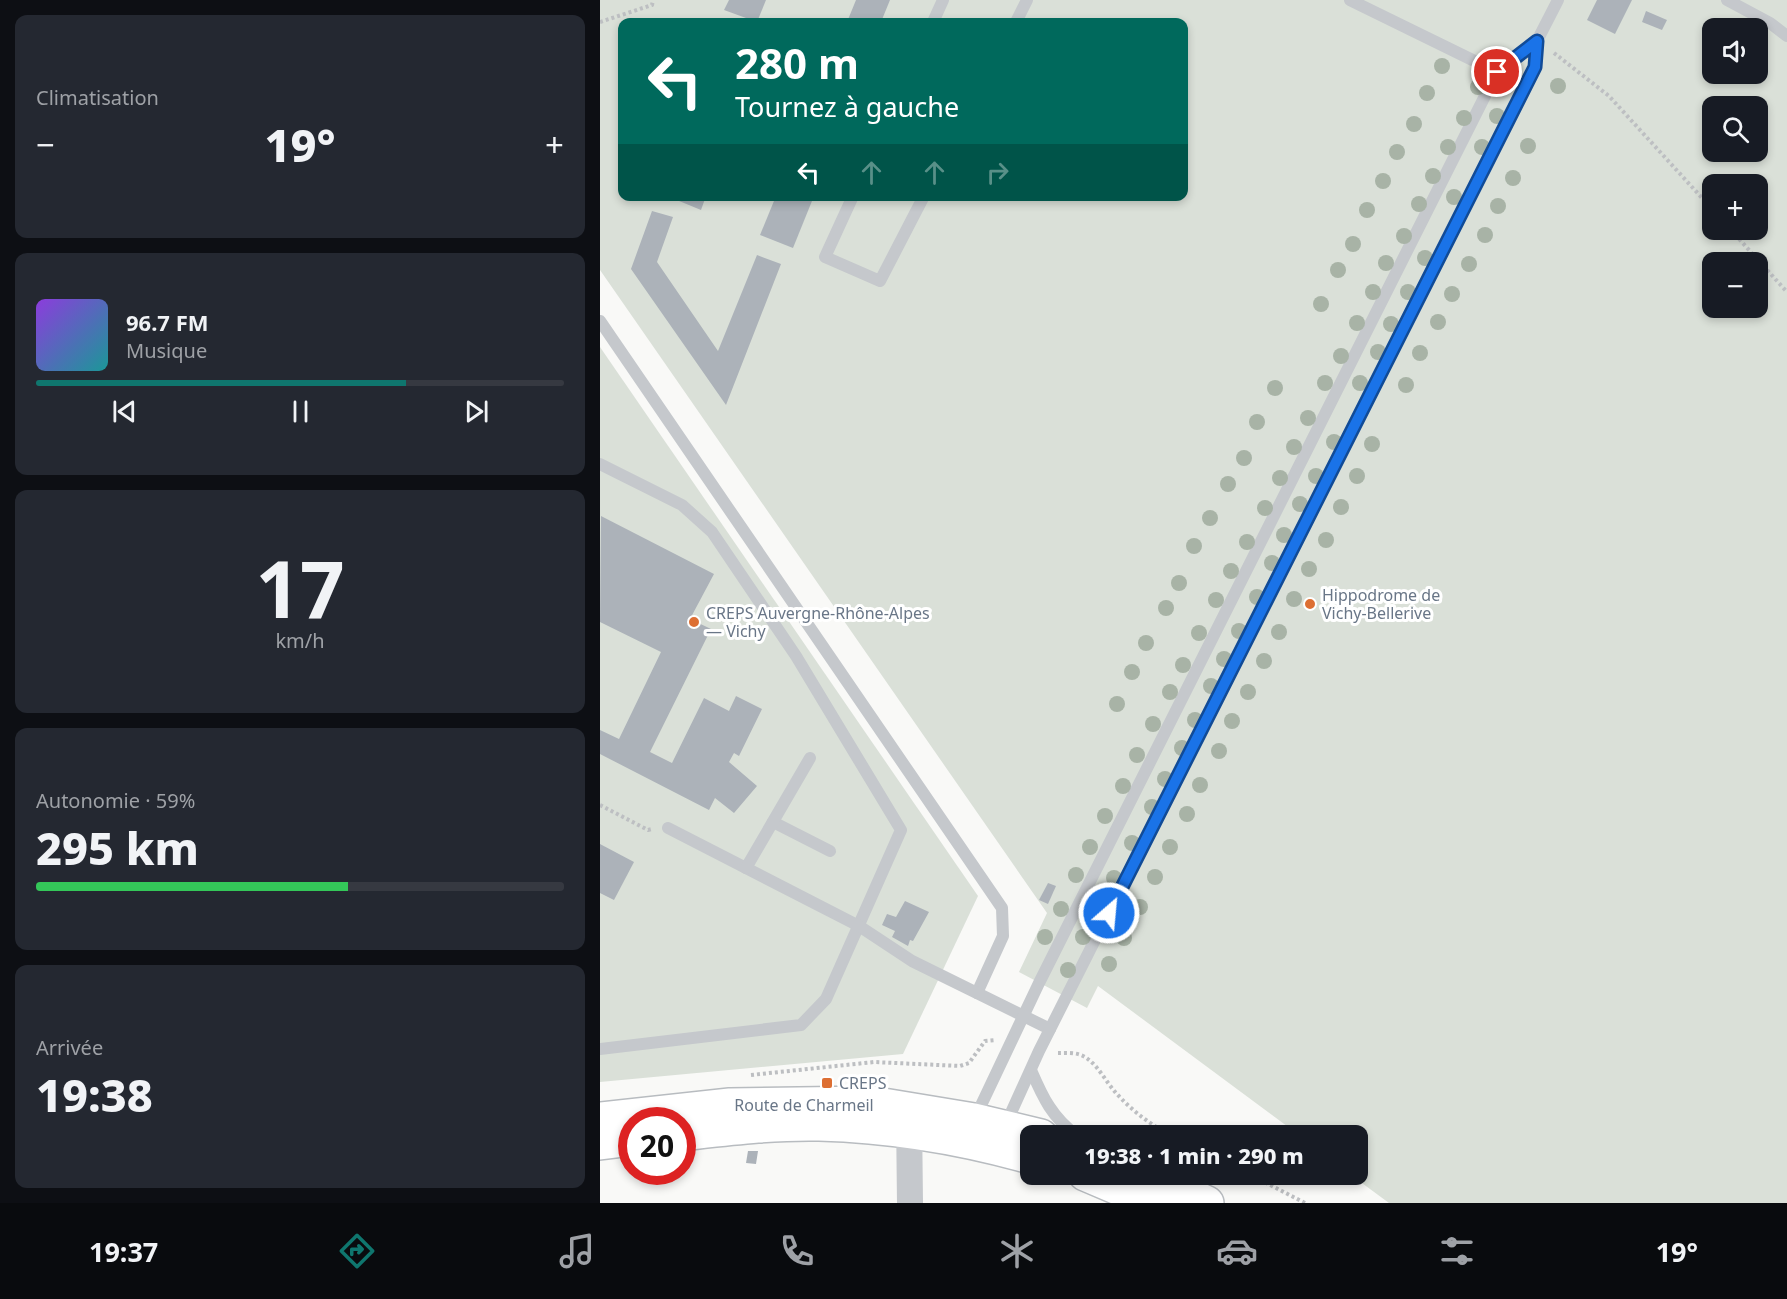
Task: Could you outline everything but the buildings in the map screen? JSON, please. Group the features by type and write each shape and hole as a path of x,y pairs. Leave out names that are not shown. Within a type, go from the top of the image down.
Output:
{"main road":[{"name":"Route de Charmeil","path":"600,1119 741,1104 872,1103 909,1120 1001,1138"},
{"name":"Route de Charmeil","path":"696,1132 745,1127 909,1120 1001,1138 1020,1137"},
{"path":"600,1143 618,1141"},
{"path":"1111,1185 1153,1203"},
{"path":"1169,1185 1207,1203"}],"street":[{"path":"909,1120 910,1203"}],"lane":[{"path":"935,18 943,0"},
{"path":"1018,18 1028,0"},
{"path":"1350,0 1497,72"},
{"path":"1001,1138 1039,1051 1535,67 1537,41 1558,0"},
{"path":"1727,0 1770,23 1787,36"},
{"path":"1001,1138 1010,1044 1497,72 1537,41"},
{"path":"851,201 825,257 880,281 921,201"},
{"path":"600,321 1002,908 1003,936 977,993"},
{"path":"600,464 682,505 712,532 796,656 901,830 826,999 801,1025 600,1049"},
{"path":"746,868 810,758"},
{"path":"773,822 830,851"},
{"path":"668,828 859,926 912,961 1050,1029"},
{"path":"1031,1070 1041,1092 1064,1125"}],"path":[{"path":"600,22 652,5 653,0"},
{"path":"1537,41 1610,96 1702,198"},
{"path":"1740,240 1787,292"},
{"path":"600,805 648,830 668,828"},
{"path":"747,1075 874,1062 960,1066 969,1063 985,1041 995,1040 1010,1044"},
{"path":"1039,1051 1084,1056 1137,1114 1154,1125"},
{"path":"1270,1185 1305,1203"}],"shaded area":[{"name":"Hippodrome de Vichy-Bellerive","path":"600,0 1787,0 1787,1203 1389,1203 1365,1185 1368,1185 1368,1125 1286,1125 1098,986 1087,1008 1019,972 1047,913 600,270"},
{"name":"CREPS Auvergne-Rhône-Alpes — Vichy","path":"600,347 978,896 903,1054 600,1082"}],"place":[{"name":"Hippodrome de Vichy-Bellerive","path":"1310,604"},
{"name":"CREPS Auvergne-Rhône-Alpes — Vichy","path":"694,622"},
{"name":"CREPS","path":"827,1083"}],"route":[{"path":"1109,913 1535,67 1537,41 1497,72"}]}
